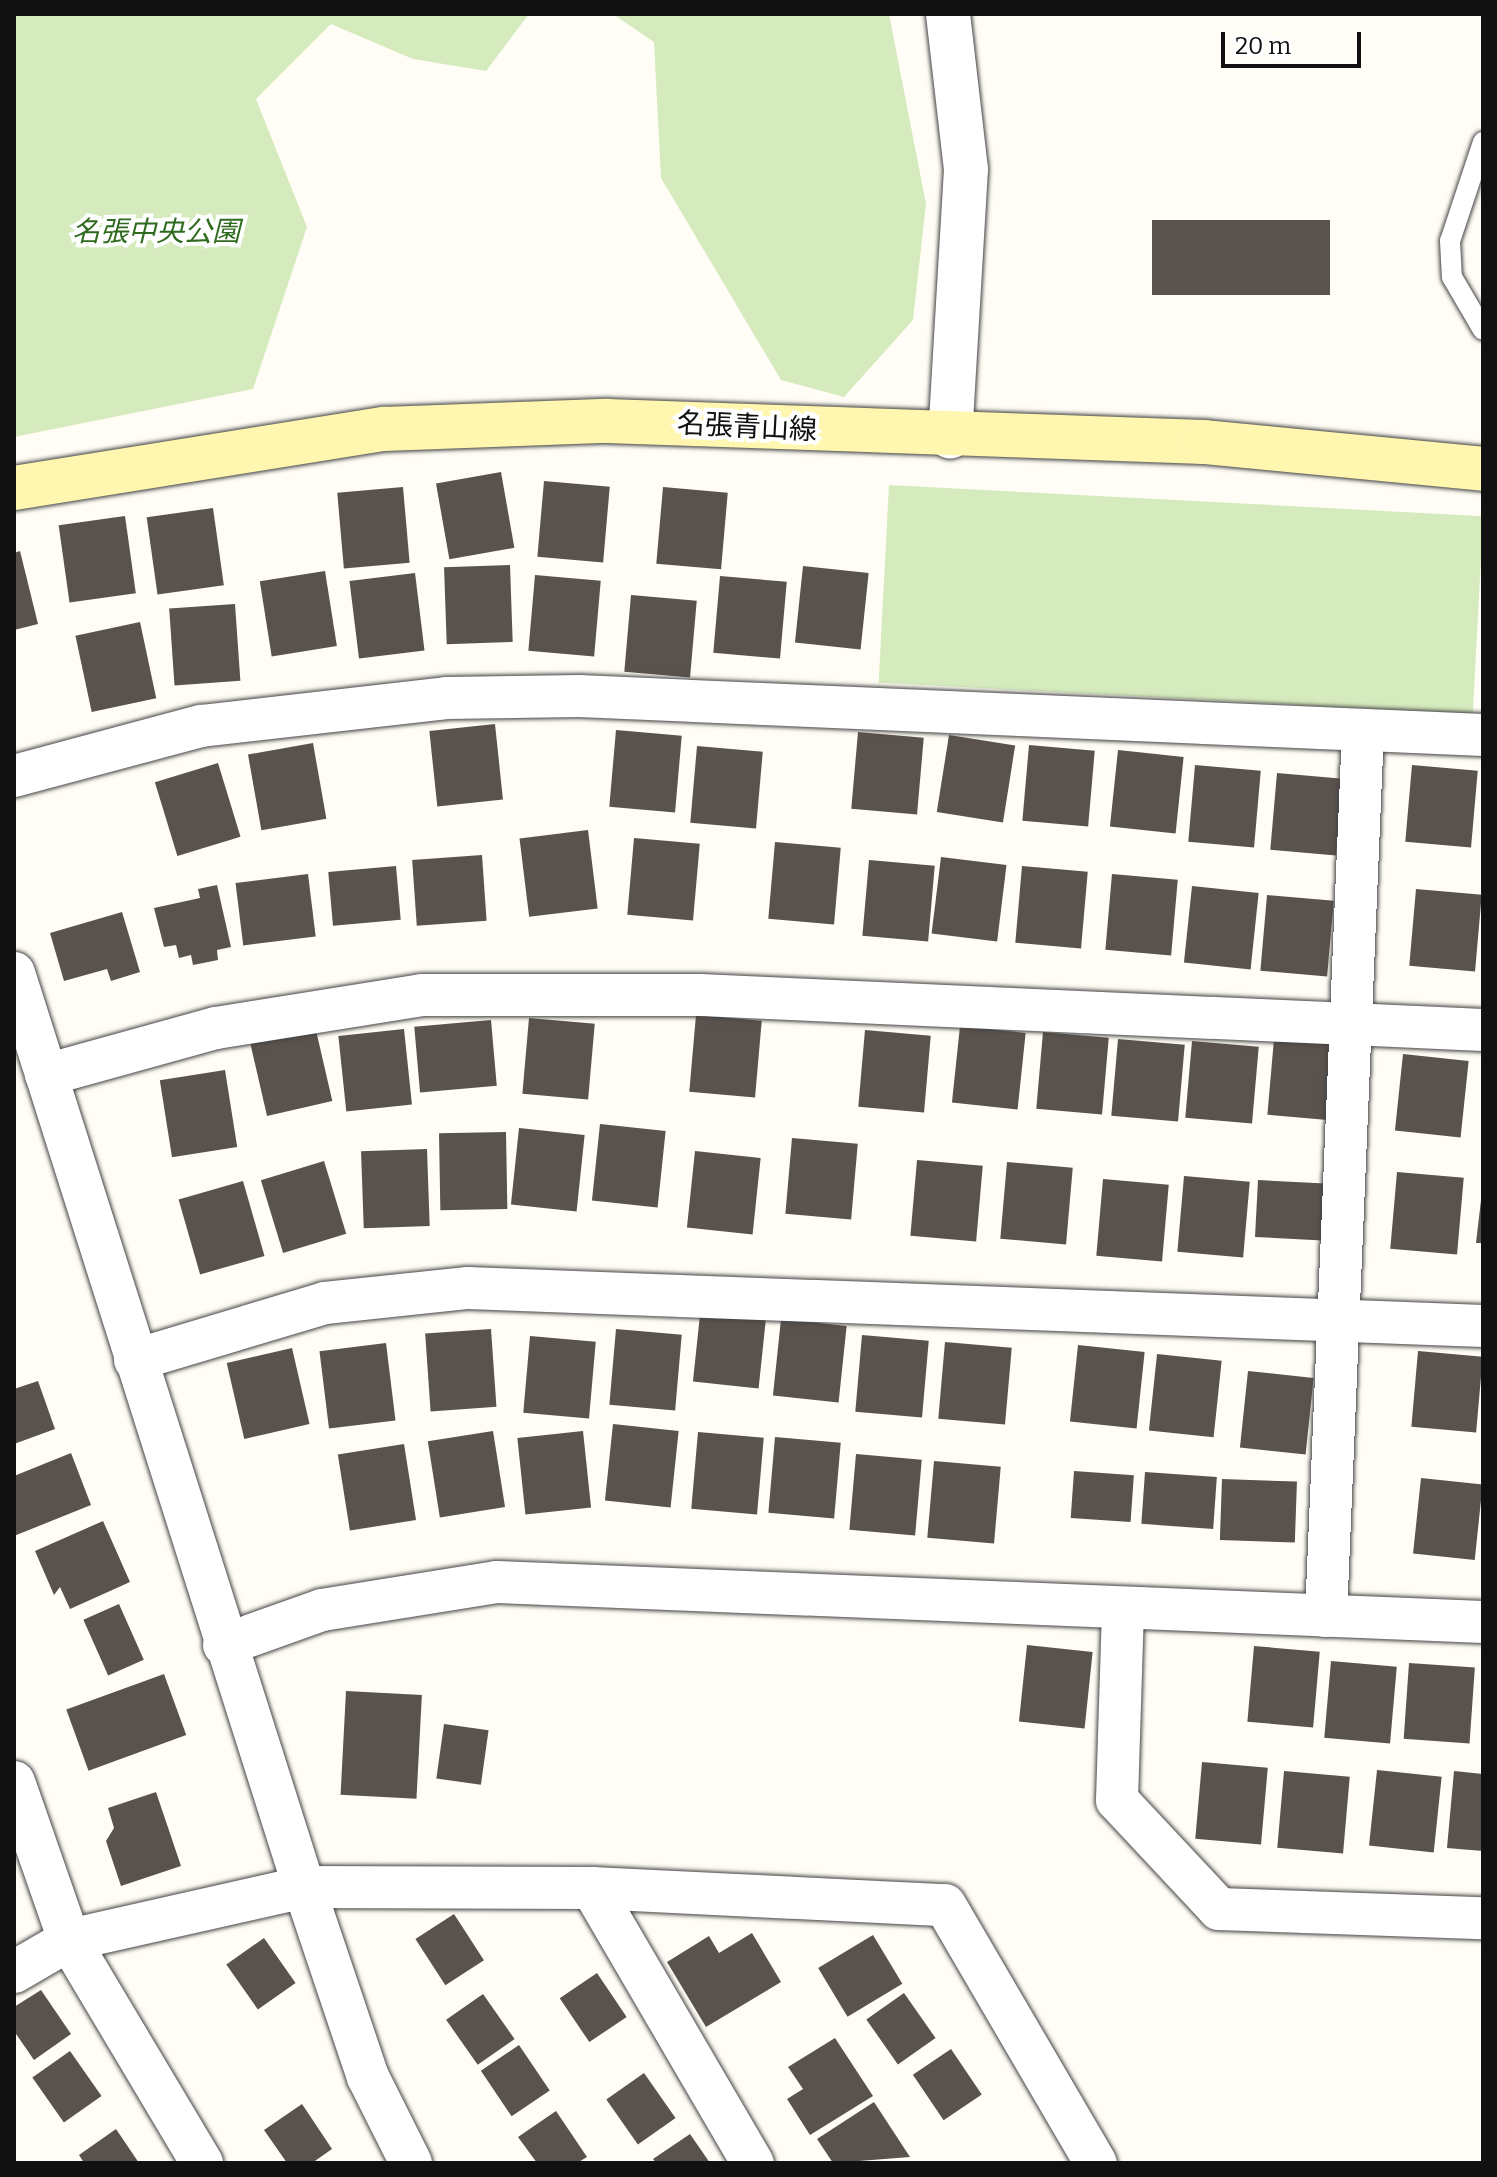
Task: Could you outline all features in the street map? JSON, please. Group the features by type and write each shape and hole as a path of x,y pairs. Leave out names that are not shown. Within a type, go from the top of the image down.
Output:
{"main road":[{"name":"名張青山線","path":"14,488 384,429 607,421 950,437 1204,442 1483,468"}],"street":[{"path":"948,14 966,169 950,437"},
{"path":"14,776 201,726 446,698 579,696 1483,735"},
{"path":"1326,1616 1363,730"},
{"path":"14,973 224,1645 304,1887 368,2077 411,2163"},
{"path":"46,1075 216,1028 422,995 700,995 1483,1030"},
{"path":"135,1360 325,1303 468,1288 1483,1326"},
{"path":"224,1645 322,1610 497,1582 1483,1622"},
{"path":"1123,1609 1117,1800 1219,1909 1483,1918"},
{"path":"14,1782 69,1940 202,2163"},
{"path":"14,1972 69,1940 304,1887 592,1888 945,1905 1096,2163"},
{"path":"592,1888 753,2163"}],"lane":[{"path":"1483,142 1450,241 1452,277 1483,330"}],"green space":[{"name":"名張中央公園","path":"14,14 529,14 486,71 413,59 331,24 256,99 307,227 253,389 14,437"},
{"path":"613,14 889,14 926,204 913,320 844,397 781,380 661,178 654,42"},
{"path":"889,485 1483,516 1473,714 879,683"}],"building":[{"path":"1152,220 1330,220 1330,295 1152,295"},
{"path":"501,472 514,548 449,559 436,483"},
{"path":"544,481 610,487 603,562 537,557"},
{"path":"403,487 410,563 344,568 337,493"},
{"path":"663,487 728,493 721,569 656,564"},
{"path":"213,508 224,585 158,595 147,517"},
{"path":"125,516 136,593 70,603 59,525"},
{"path":"20,551 38,624 14,630 14,553"},
{"path":"510,565 513,642 447,644 444,567"},
{"path":"803,566 869,573 861,649 795,643"},
{"path":"325,571 337,646 272,656 260,581"},
{"path":"415,573 425,650 359,658 349,581"},
{"path":"535,575 601,581 594,656 528,651"},
{"path":"720,576 787,582 780,659 713,653"},
{"path":"631,595 697,601 690,677 624,672"},
{"path":"235,604 240,681 175,685 169,609"},
{"path":"140,622 156,698 92,712 75,636"},
{"path":"495,724 503,800 437,806 429,731"},
{"path":"616,730 682,736 675,812 609,807"},
{"path":"858,732 924,738 917,814 851,809"},
{"path":"949,735 1015,745 1003,823 937,812"},
{"path":"313,743 326,819 261,830 248,754"},
{"path":"1029,745 1095,751 1088,826 1022,821"},
{"path":"697,746 763,752 756,828 690,823"},
{"path":"1118,750 1184,757 1176,833 1110,827"},
{"path":"218,763 241,837 177,856 155,782"},
{"path":"1195,765 1261,771 1254,847 1188,842"},
{"path":"1412,765 1478,771 1471,847 1405,842"},
{"path":"1277,773 1343,779 1336,855 1270,850"},
{"path":"588,830 598,908 529,917 520,838"},
{"path":"634,838 700,844 693,920 627,915"},
{"path":"775,842 841,848 834,924 768,919"},
{"path":"482,855 487,921 417,926 412,860"},
{"path":"941,857 1007,865 997,941 932,933"},
{"path":"869,860 935,866 928,941 862,936"},
{"path":"396,866 401,920 333,926 328,872"},
{"path":"1022,866 1088,872 1081,948 1015,943"},
{"path":"308,874 316,937 243,945 236,883"},
{"path":"1112,874 1178,880 1171,955 1105,950"},
{"path":"217,885 231,947 217,950 218,960 193,965 191,955 179,958 176,945 164,947 154,908 200,898 198,889"},
{"path":"1192,886 1259,893 1251,970 1184,963"},
{"path":"1416,889 1482,895 1475,971 1409,966"},
{"path":"1267,895 1334,901 1327,977 1260,971"},
{"path":"122,912 140,972 111,981 107,969 64,981 50,933"},
{"path":"696,1015 762,1021 755,1097 689,1092"},
{"path":"529,1018 595,1024 588,1099 522,1094"},
{"path":"491,1020 497,1086 420,1092 414,1027"},
{"path":"315,1026 332,1101 267,1116 250,1041"},
{"path":"960,1026 1026,1033 1018,1109 952,1103"},
{"path":"404,1029 412,1105 346,1111 338,1036"},
{"path":"865,1030 931,1036 924,1112 858,1107"},
{"path":"1043,1032 1109,1038 1102,1114 1036,1109"},
{"path":"1118,1039 1185,1045 1178,1122 1111,1116"},
{"path":"1274,1039 1340,1045 1333,1120 1267,1115"},
{"path":"1192,1041 1259,1047 1252,1124 1185,1118"},
{"path":"1403,1054 1469,1061 1461,1137 1395,1131"},
{"path":"225,1070 237,1147 172,1157 160,1080"},
{"path":"600,1124 666,1131 658,1207 592,1201"},
{"path":"519,1128 585,1135 577,1211 511,1205"},
{"path":"506,1132 507,1209 440,1210 439,1133"},
{"path":"792,1138 858,1144 851,1219 785,1214"},
{"path":"427,1149 430,1226 364,1228 361,1151"},
{"path":"695,1151 761,1158 753,1234 687,1228"},
{"path":"917,1160 983,1166 976,1241 910,1236"},
{"path":"324,1161 346,1234 283,1253 261,1180"},
{"path":"1007,1162 1073,1168 1066,1244 1000,1239"},
{"path":"1397,1172 1464,1178 1457,1255 1390,1249"},
{"path":"1184,1176 1250,1182 1243,1257 1177,1252"},
{"path":"1103,1179 1169,1185 1162,1261 1096,1256"},
{"path":"1258,1180 1340,1184 1337,1241 1255,1237"},
{"path":"243,1181 264,1256 200,1274 179,1199"},
{"path":"1483,1183 1483,1243 1476,1243"},
{"path":"701,1305 767,1312 759,1388 693,1382"},
{"path":"781,1319 847,1326 839,1402 773,1396"},
{"path":"491,1329 496,1407 431,1411 425,1334"},
{"path":"616,1329 682,1335 675,1410 609,1405"},
{"path":"862,1335 929,1341 922,1418 855,1412"},
{"path":"530,1336 596,1342 589,1418 523,1413"},
{"path":"945,1342 1012,1348 1005,1425 938,1419"},
{"path":"386,1343 396,1420 329,1429 319,1351"},
{"path":"1078,1345 1145,1352 1137,1429 1070,1422"},
{"path":"292,1348 310,1424 244,1439 227,1363"},
{"path":"1418,1351 1483,1357 1476,1432 1411,1427"},
{"path":"1157,1354 1222,1361 1214,1437 1149,1431"},
{"path":"1248,1371 1314,1378 1306,1454 1240,1448"},
{"path":"38,1381 55,1429 14,1444 14,1389"},
{"path":"613,1424 679,1431 671,1507 605,1501"},
{"path":"493,1431 505,1507 440,1517 428,1441"},
{"path":"583,1431 591,1508 525,1514 517,1438"},
{"path":"698,1432 764,1438 757,1514 691,1509"},
{"path":"775,1437 841,1443 834,1518 768,1513"},
{"path":"404,1444 416,1520 350,1531 338,1454"},
{"path":"71,1453 91,1505 14,1536 14,1476"},
{"path":"856,1454 922,1460 915,1535 849,1530"},
{"path":"934,1461 1001,1467 994,1544 927,1538"},
{"path":"1074,1471 1134,1475 1131,1522 1071,1518"},
{"path":"1145,1472 1217,1477 1213,1529 1141,1524"},
{"path":"1421,1478 1483,1484 1475,1560 1413,1554"},
{"path":"1222,1479 1297,1482 1295,1543 1220,1540"},
{"path":"103,1521 130,1582 70,1609 60,1587 54,1595 35,1551"},
{"path":"119,1604 144,1660 108,1676 83,1620"},
{"path":"1027,1645 1093,1652 1085,1728 1019,1722"},
{"path":"1254,1646 1320,1652 1313,1727 1247,1722"},
{"path":"1331,1661 1397,1667 1390,1743 1324,1738"},
{"path":"1409,1663 1475,1668 1470,1743 1404,1739"},
{"path":"164,1674 186,1735 89,1771 66,1710"},
{"path":"346,1691 422,1695 416,1799 341,1795"},
{"path":"444,1724 489,1730 481,1785 436,1778"},
{"path":"1202,1762 1268,1768 1261,1844 1195,1839"},
{"path":"1377,1770 1442,1777 1434,1852 1369,1846"},
{"path":"1284,1771 1350,1777 1343,1853 1277,1848"},
{"path":"1454,1771 1483,1774 1483,1851 1447,1848"},
{"path":"156,1792 181,1866 121,1886 106,1841 114,1828 108,1808"},
{"path":"454,1914 484,1960 445,1985 415,1939"},
{"path":"752,1933 781,1982 706,2027 667,1962 709,1936 719,1953"},
{"path":"873,1935 902,1984 847,2017 818,1968"},
{"path":"264,1938 296,1983 258,2009 226,1964"},
{"path":"597,1973 627,2017 589,2042 560,1998"},
{"path":"41,1990 71,2034 34,2060 14,2031 14,2007"},
{"path":"904,1993 936,2038 898,2064 866,2019"},
{"path":"483,1994 515,2039 478,2065 446,2020"},
{"path":"835,2038 873,2096 810,2135 787,2099 803,2089 788,2067"},
{"path":"519,2045 550,2091 512,2116 481,2071"},
{"path":"951,2049 982,2095 944,2120 913,2075"},
{"path":"70,2051 102,2096 64,2122 32,2077"},
{"path":"644,2073 676,2118 638,2144 606,2099"},
{"path":"874,2102 910,2157 833,2163 817,2139"},
{"path":"302,2104 332,2149 312,2163 287,2163 264,2130"},
{"path":"556,2111 587,2157 577,2163 537,2163 518,2137"},
{"path":"116,2129 139,2163 84,2163 79,2155"},
{"path":"690,2134 710,2163 656,2163 653,2159"}]}
